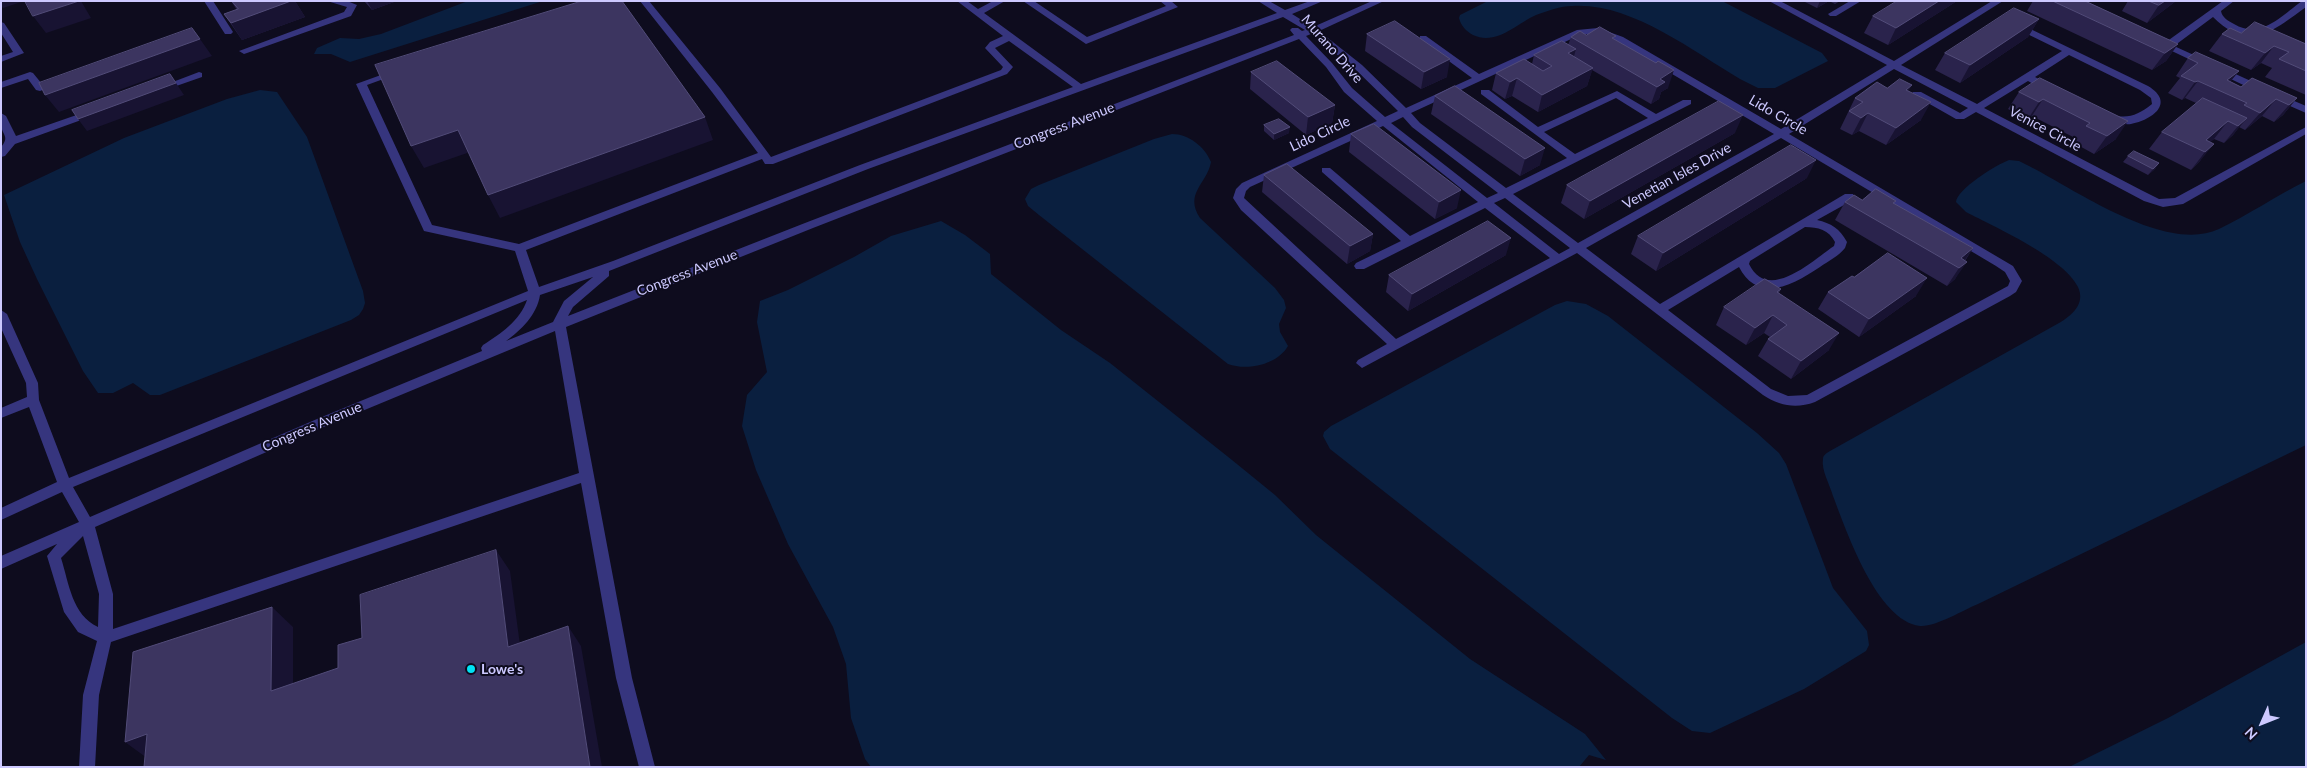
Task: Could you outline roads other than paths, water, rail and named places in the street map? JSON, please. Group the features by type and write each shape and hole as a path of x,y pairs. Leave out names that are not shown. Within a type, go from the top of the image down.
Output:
{"street":[{"path":"208,1 228,32"},
{"path":"244,50 348,14 352,5 331,1"},
{"path":"644,1 721,97 769,162 1004,72 1008,66 990,48 993,44 1010,37"},
{"path":"961,1 1081,89"},
{"path":"977,13 1001,1"},
{"path":"1027,1 1086,41 1173,7 1164,1"},
{"path":"1262,1 1285,15"},
{"name":"Congress Avenue","path":"1,514 534,293 617,264 864,167 1319,1"},
{"name":"Congress Avenue","path":"1,563 87,524 559,324 1312,31 1380,1"},
{"name":"Venice Circle","path":"1773,1 2138,193 2165,203 2179,201 2306,130"},
{"path":"1833,14 1857,1"},
{"name":"Venetian Isles Drive","path":"1362,363 1558,259 1781,134 1999,1"},
{"path":"2167,46 2230,1"},
{"path":"2216,10 2216,15 2230,26 2248,32 2263,32 2306,3"},
{"name":"Murano Drive","path":"1285,15 1337,48 1390,95 1416,125 1578,248"},
{"name":"Murano Drive","path":"1285,15 1299,36 1329,65 1348,90 1384,122 1558,259"},
{"path":"2009,22 2144,88 2154,94 2158,100 2157,105 2131,122 2104,116"},
{"path":"1,24 19,53 1,59"},
{"name":"Lido Circle","path":"1395,345 1245,207 1238,198 1241,189 1246,185 1580,32 1603,31 1781,134 2000,263 2014,275 2015,284 2012,289 1998,297 1802,402 1782,400 1767,392 1578,248"},
{"path":"1423,38 1478,78"},
{"path":"2151,38 2306,110"},
{"path":"1917,94 1960,117 2028,78 2068,51"},
{"path":"408,68 360,84 428,228 520,248 764,154"},
{"path":"1,85 30,75 40,88 66,78"},
{"path":"152,92 199,75"},
{"path":"2028,78 2061,94"},
{"path":"1486,92 1575,159"},
{"path":"1537,131 1617,94 1656,118"},
{"path":"1360,266 1687,102"},
{"path":"1,154 11,142 105,108"},
{"path":"1,116 10,135 11,142"},
{"path":"1326,170 1409,242"},
{"path":"1659,310 1848,197"},
{"path":"1746,258 1743,264 1745,271 1752,277 1772,285 1782,284 1839,248 1841,242 1839,236 1832,229 1817,224 1803,223"},
{"path":"448,370 494,344 530,310 534,293 520,248"},
{"path":"617,264 588,285 568,304 559,324 585,476 624,678 647,767"},
{"path":"1,314 32,383 33,400 66,486 87,524 106,594 105,638 91,695 87,767"},
{"path":"1,413 33,400"},
{"path":"87,524 54,556 69,608 83,627 105,638 585,476"}],"water":[{"path":"468,1 543,1 350,62 331,54 314,54 317,48 340,38 359,39 381,34"},
{"path":"1488,1 1722,1 1822,53 1828,61 1775,88 1758,88 1659,30 1616,12 1594,7 1572,6 1559,8 1536,15 1498,36 1481,38 1466,30 1459,18 1460,15"},
{"path":"260,90 277,92 307,137 363,291 365,303 363,309 359,315 351,320 160,395 150,395 133,383 113,393 98,393 83,371 37,279 20,242 4,195 124,138 227,99"},
{"path":"1172,134 1184,136 1196,142 1205,151 1211,162 1209,170 1195,195 1194,202 1200,218 1275,288 1284,300 1286,308 1279,324 1280,332 1288,346 1283,353 1269,362 1244,367 1228,364 1039,215 1028,206 1025,199 1031,189 1039,185 1154,139"},
{"path":"2009,160 2019,161 2122,216 2174,233 2198,234 2219,229 2306,181 2306,445 1949,618 1934,624 1920,626 1904,620 1890,608 1877,592 1865,572 1826,478 1823,458 1830,451 2059,323 2076,309 2080,299 2078,287 2059,265 2028,244 1966,212 1956,202 1970,184"},
{"path":"941,221 965,235 990,254 991,274 1061,330 1110,363 1232,460 1275,495 1316,535 1470,659 1585,734 1606,760 1589,755 1579,767 871,767 865,759 851,718 846,664 833,627 788,544 756,470 742,426 747,395 767,372 757,322 760,301 788,290 891,236"},
{"path":"1567,301 1586,304 1608,316 1757,433 1779,453 1786,464 1833,588 1867,631 1869,645 1866,651 1804,689 1710,733 1692,731 1672,718 1330,449 1323,436 1324,432 1331,426 1555,305"},
{"path":"2306,642 2306,767 2069,767 2168,718"}],"place":[{"name":"Lowe's","path":"471,669"}]}
